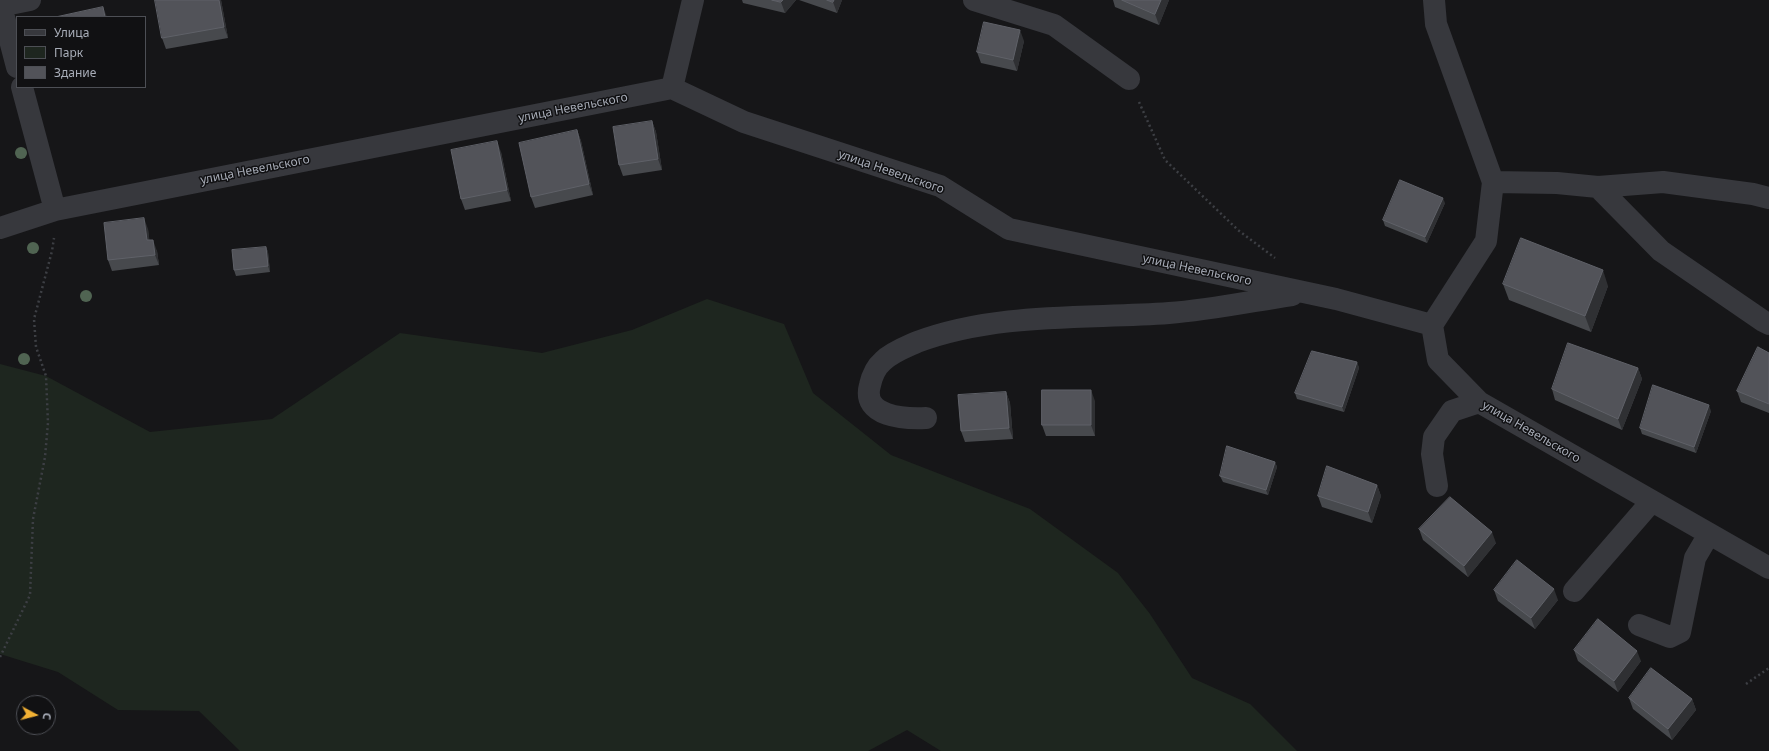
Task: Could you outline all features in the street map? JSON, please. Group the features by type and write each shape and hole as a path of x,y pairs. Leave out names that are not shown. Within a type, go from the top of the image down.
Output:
{"street":[{"path":"0,6 30,0"},
{"path":"672,88 693,0"},
{"path":"974,0 1054,25 1129,79"},
{"path":"1432,325 1486,241 1493,182 1436,24 1434,0"},
{"path":"0,2 16,63"},
{"path":"22,88 55,210"},
{"name":"улица Невельского","path":"0,228 55,210 672,88 744,122 940,186 1009,229 1306,293 1432,325 1438,360 1479,402 1769,568"},
{"path":"1493,182 1557,183 1598,187 1663,182 1753,194 1769,198"},
{"path":"1598,187 1661,251 1769,324"},
{"path":"926,418 906,418 887,414 873,406 869,395 872,378 883,360 892,354 918,342 953,332 1004,321 1170,313 1306,293"},
{"path":"1437,486 1432,454 1434,437 1452,411 1479,402"},
{"path":"1574,591 1652,501"},
{"path":"1639,625 1670,637 1680,632 1695,558 1709,534"}],"path":[{"path":"1129,79 1165,160 1238,230 1280,262"},
{"path":"0,657 29,600 31,589 31,538 33,519 45,457 48,422 46,376 36,347 34,319 52,252 55,210"},
{"path":"1746,684 1769,668"}],"green space":[{"path":"707,299 784,324 813,393 891,455 1030,509 1118,573 1150,614 1192,678 1250,704 1297,751 941,751 907,730 868,751 240,751 199,711 118,710 58,672 0,654 0,364 46,376 150,432 272,419 400,333 542,353 632,330"}],"building":[{"path":"155,0 219,0 224,27 162,38"},
{"path":"772,0 783,0 781,2"},
{"path":"1122,0 1161,0 1155,14"},
{"path":"103,7 105,16 61,16"},
{"path":"984,22 1020,30 1013,60 977,52"},
{"path":"652,121 658,159 619,165 613,127"},
{"path":"577,130 589,184 531,197 519,143"},
{"path":"497,141 507,190 461,199 451,150"},
{"path":"1400,180 1443,198 1425,237 1383,220"},
{"path":"144,218 147,240 153,240 155,255 108,260 104,223"},
{"path":"1521,238 1603,270 1585,316 1503,284"},
{"path":"266,247 268,266 234,270 232,250"},
{"path":"1568,343 1638,368 1618,419 1552,389"},
{"path":"1758,347 1769,353 1769,404 1737,391"},
{"path":"1312,351 1357,362 1342,407 1295,393"},
{"path":"1653,385 1709,405 1694,447 1640,428"},
{"path":"1042,390 1091,390 1091,425 1042,425"},
{"path":"1006,392 1009,428 961,431 958,395"},
{"path":"1227,446 1275,462 1266,490 1220,476"},
{"path":"1327,466 1377,485 1368,512 1318,496"},
{"path":"1450,497 1492,532 1464,566 1419,529"},
{"path":"1517,560 1554,589 1531,618 1494,590"},
{"path":"1598,619 1637,651 1614,681 1574,650"},
{"path":"1651,668 1692,699 1668,729 1629,698"}]}
